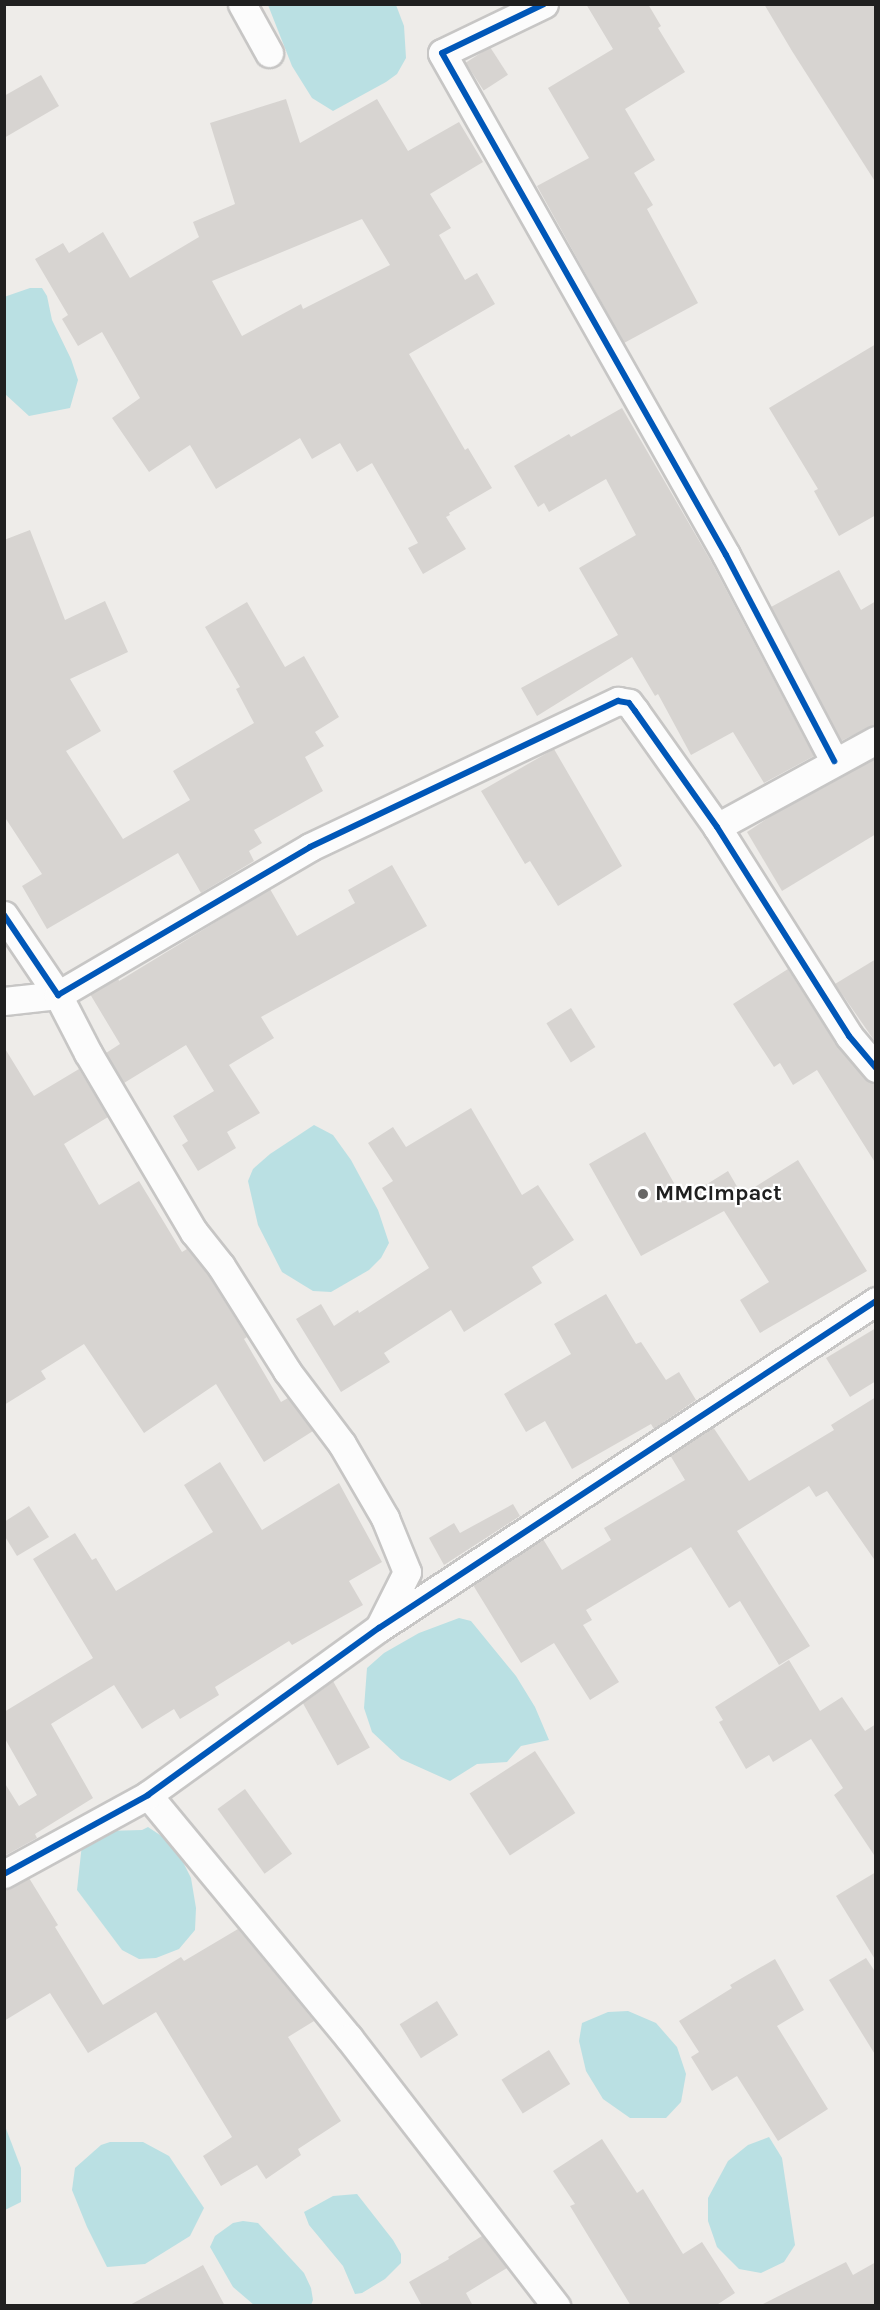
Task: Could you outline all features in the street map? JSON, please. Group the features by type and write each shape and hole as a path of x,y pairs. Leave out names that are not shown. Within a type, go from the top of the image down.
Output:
{"street":[{"path":"242,4 269,53"},
{"path":"544,4 442,53 726,555 834,761"},
{"path":"4,1001 58,995 310,847 618,701 629,703 717,827 849,1036 876,1068"},
{"path":"717,827 876,740"},
{"path":"4,915 58,995 88,1053 194,1232 221,1266 287,1371 342,1444 385,1518 407,1572 379,1628"},
{"path":"4,1874 148,1795 379,1628 876,1301"},
{"path":"148,1795 349,2038 556,2306"}],"water":[{"path":"268,5 396,5 404,26 406,58 397,74 386,82 333,111 312,98 292,66"},
{"path":"30,288 42,288 47,296 52,320 71,359 78,380 70,408 29,416 5,394 4,297"},
{"path":"314,1125 333,1135 351,1160 378,1210 389,1243 381,1258 369,1270 331,1292 313,1291 282,1272 258,1225 248,1181 253,1169 270,1154"},
{"path":"459,1618 471,1621 516,1676 535,1707 549,1740 521,1746 507,1762 477,1764 450,1781 401,1759 372,1732 364,1708 367,1668 384,1653 419,1633"},
{"path":"148,1827 163,1837 179,1854 191,1878 196,1908 195,1930 179,1949 156,1958 139,1959 122,1950 77,1890 82,1844 106,1831 142,1830"},
{"path":"628,2011 656,2023 677,2047 686,2074 681,2102 666,2118 630,2118 603,2099 586,2071 579,2041 582,2023 608,2012"},
{"path":"5,2126 21,2168 21,2202 5,2210"},
{"path":"769,2137 782,2158 795,2245 784,2262 761,2273 739,2269 717,2247 708,2221 708,2198 728,2161 748,2145"},
{"path":"110,2142 143,2142 169,2156 204,2208 190,2236 145,2264 107,2267 72,2190 75,2168 101,2145"},
{"path":"357,2194 393,2240 401,2254 401,2263 385,2279 362,2293 355,2294 343,2266 309,2225 304,2212 333,2196"},
{"path":"243,2221 258,2223 304,2273 311,2288 313,2300 311,2305 254,2305 233,2287 210,2247 215,2236 233,2223"}],"building":[{"path":"586,4 648,4 661,26 658,28 685,72 625,109 655,160 634,173 653,205 647,209 698,303 624,343 537,186 589,158 548,88 613,49"},
{"path":"764,4 876,4 876,183 792,51"},
{"path":"490,47 508,75 484,90 466,63"},
{"path":"41,75 59,106 4,138 4,96"},
{"path":"286,99 300,143 377,99 408,151 459,122 483,162 430,194 451,228 439,235 465,280 477,273 495,304 409,354 465,450 468,448 492,488 446,517 466,549 423,574 408,548 418,543 372,463 357,472 340,443 312,459 300,438 216,489 190,445 149,472 112,418 140,398 102,332 78,346 62,319 68,315 35,259 63,243 69,253 103,232 130,278 199,237 193,222 235,204 210,123","holes":["362,219 390,265 303,309 301,304 242,336 212,281"]},
{"path":"876,344 876,515 839,536 814,491 818,489 769,408"},
{"path":"622,408 712,563 814,756 764,783 733,732 691,755 658,694 655,696 632,657 537,716 521,688 618,635 579,568 636,535 606,479 549,512 544,503 538,507 514,466 569,434 571,437"},
{"path":"30,530 65,620 105,601 128,652 70,679 101,731 66,751 123,839 190,800 173,771 254,723 236,689 240,687 205,627 247,602 285,667 304,656 339,717 315,732 324,746 305,757 323,791 254,830 262,843 249,851 254,861 201,893 178,853 47,929 22,886 42,874 4,816 4,540"},
{"path":"839,570 861,610 876,601 876,724 841,741 771,607"},
{"path":"554,749 622,866 558,906 530,861 525,864 481,791"},
{"path":"876,758 876,834 782,891 747,832 780,810"},
{"path":"392,865 427,926 261,1017 274,1038 229,1065 260,1113 227,1132 236,1148 198,1171 182,1145 188,1141 173,1116 214,1091 186,1045 124,1083 106,1053 120,1044 90,994 118,978 119,981 270,889 297,936 355,903 348,890"},
{"path":"876,959 876,1043 835,984"},
{"path":"788,969 837,1046 864,1078 876,1083 876,1164 817,1070 793,1085 780,1063 774,1067 733,1004"},
{"path":"571,1008 595,1047 571,1062 546,1023"},
{"path":"4,1047 34,1096 79,1069 108,1117 64,1144 99,1205 139,1181 182,1252 187,1249 208,1275 247,1337 244,1339 281,1402 288,1398 313,1431 264,1462 216,1384 144,1433 84,1344 41,1371 46,1379 4,1405"},
{"path":"471,1108 522,1195 538,1185 574,1240 532,1267 542,1283 464,1332 451,1310 384,1353 390,1362 341,1392 296,1319 321,1304 334,1326 358,1310 359,1313 429,1268 382,1188 393,1181 368,1143 393,1127 406,1147"},
{"path":"645,1132 683,1199 728,1171 742,1195 798,1160 867,1271 760,1333 740,1300 769,1282 724,1211 641,1256 589,1164"},
{"path":"606,1294 636,1344 641,1342 666,1380 679,1372 696,1400 654,1429 651,1424 572,1469 545,1421 526,1432 504,1394 571,1354 554,1324"},
{"path":"876,1328 876,1381 850,1397 826,1358"},
{"path":"876,1397 876,1562 827,1491 816,1497 809,1486 737,1531 810,1646 779,1665 740,1601 729,1608 691,1547 586,1610 592,1620 583,1625 619,1682 590,1700 554,1643 521,1663 473,1585 543,1539 562,1570 611,1540 604,1528 685,1480 670,1455 713,1427 749,1481 834,1430 831,1425"},
{"path":"220,1462 262,1530 339,1483 382,1562 349,1581 363,1605 292,1645 289,1641 215,1687 219,1695 180,1719 174,1709 142,1729 114,1685 51,1724 93,1798 35,1834 37,1838 4,1856 4,1782 19,1806 37,1795 4,1737 4,1712 93,1658 33,1559 75,1533 92,1560 96,1558 116,1591 213,1532 184,1485"},
{"path":"513,1504 520,1516 444,1565 429,1538 454,1523 460,1533"},
{"path":"29,1506 49,1537 17,1556 4,1535 4,1522"},
{"path":"789,1660 820,1711 842,1697 865,1731 876,1724 876,1858 834,1795 843,1788 811,1739 773,1762 769,1755 746,1769 719,1722 723,1720 715,1707"},
{"path":"333,1681 370,1747 337,1765 301,1699"},
{"path":"535,1751 575,1813 510,1856 470,1793"},
{"path":"245,1789 292,1854 265,1874 217,1809"},
{"path":"876,1872 876,1961 836,1896"},
{"path":"29,1878 58,1925 55,1927 103,2005 181,1957 184,1961 238,1929 314,2021 288,2037 341,2121 298,2149 301,2155 266,2179 257,2165 221,2186 203,2156 232,2137 156,2012 88,2053 50,1993 4,2021 4,1890"},
{"path":"866,1958 876,1973 876,2056 829,1980"},
{"path":"775,1959 804,2010 777,2026 828,2109 778,2141 737,2076 712,2091 691,2057 699,2052 679,2021 732,1988 730,1985"},
{"path":"437,2001 458,2035 421,2058 400,2024"},
{"path":"549,2050 570,2084 523,2114 502,2080"},
{"path":"602,2139 637,2193 643,2189 683,2254 702,2242 735,2293 715,2306 631,2306 570,2206 575,2204 553,2171"},
{"path":"482,2236 507,2268 466,2293 473,2306 422,2306 409,2282 449,2259 448,2257"},
{"path":"846,2262 853,2275 876,2262 876,2306 759,2306"},
{"path":"203,2265 225,2306 128,2306 178,2279"}],"cycle path":[{"path":"544,4 442,53 726,555 834,761"},
{"path":"4,915 58,995 310,847 618,701 629,703 717,827 849,1036 876,1068"},
{"path":"4,1874 148,1795 379,1628 876,1301"}],"place":[{"name":"MMCImpact","path":"643,1194"}]}
